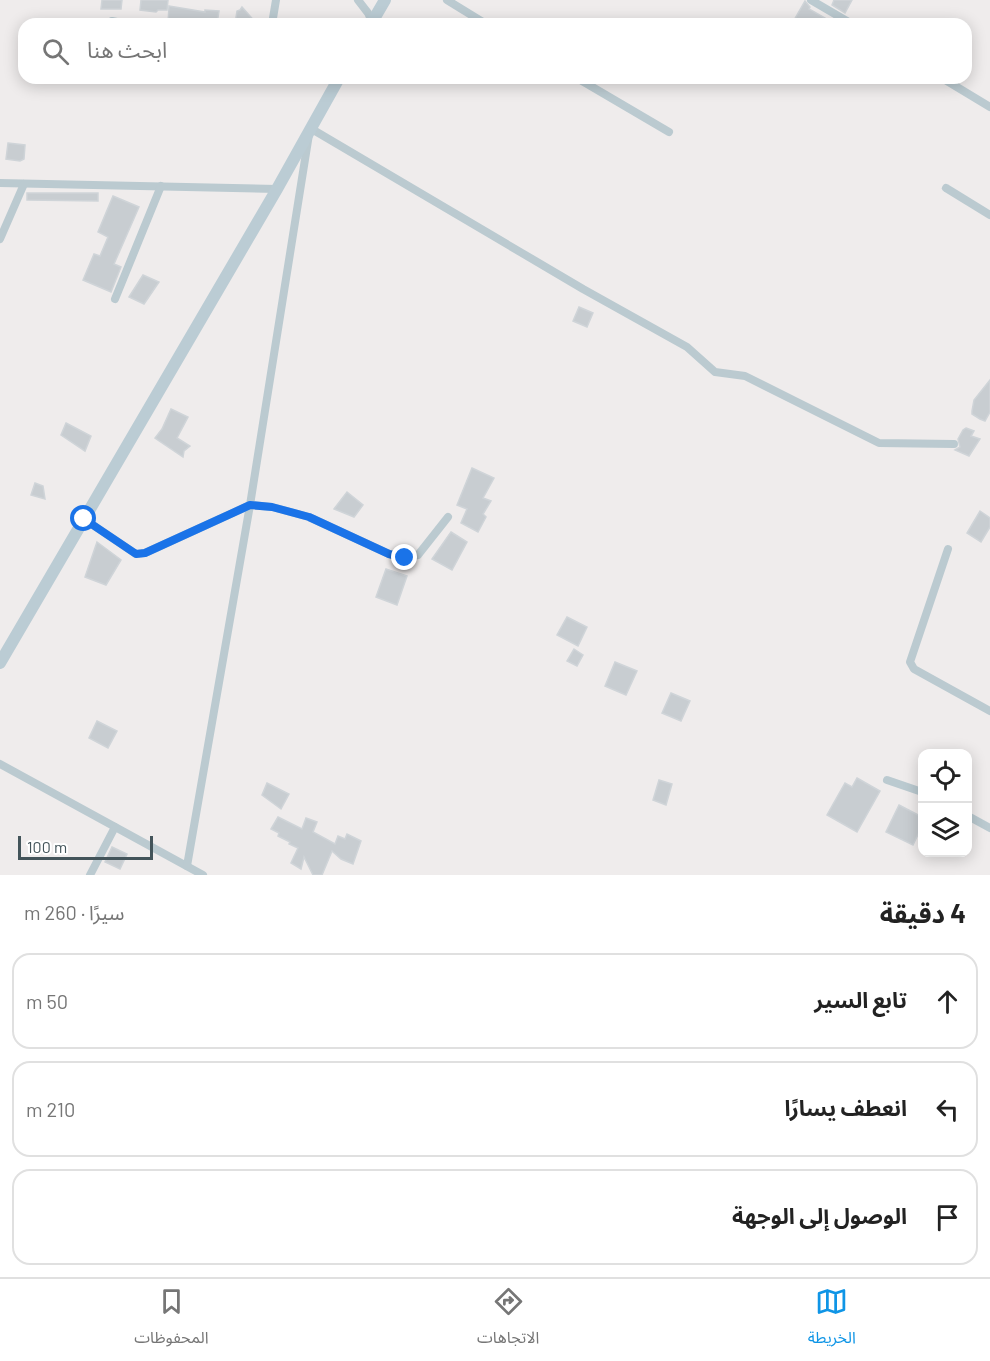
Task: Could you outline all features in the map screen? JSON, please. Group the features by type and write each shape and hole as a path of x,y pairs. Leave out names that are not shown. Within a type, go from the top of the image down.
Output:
{"street":[{"path":"273,18 276,0"},
{"path":"358,0 370,18"},
{"path":"374,18 385,0"},
{"path":"447,0 476,18"},
{"path":"811,0 842,18"},
{"path":"0,663 277,189 336,84"},
{"path":"587,84 669,132"},
{"path":"952,84 990,107"},
{"path":"310,128 687,347 715,372 745,376 879,442 954,444"},
{"path":"187,866 250,505 310,128"},
{"path":"0,183 277,189"},
{"path":"0,239 24,184"},
{"path":"115,299 162,186"},
{"path":"946,188 990,215"},
{"path":"84,519 136,554 145,553 250,505 272,507 309,517 389,554 405,558 418,555 448,517"},
{"path":"948,549 910,662 914,669 990,711"},
{"path":"0,764 203,875"},
{"path":"887,780 918,791"},
{"path":"972,818 990,828"},
{"path":"90,875 115,827"}],"building":[{"path":"102,0 122,0 121,9 101,9"},
{"path":"141,0 168,0 167,10 156,12 140,10"},
{"path":"834,0 852,0 845,13 832,5"},
{"path":"805,1 809,9 825,18 795,18"},
{"path":"169,6 205,12 205,10 219,11 218,18 168,18"},
{"path":"242,7 252,18 236,18 237,11"},
{"path":"8,143 25,145 24,159 20,161 6,159"},
{"path":"27,193 98,193 98,201 27,200"},
{"path":"113,196 139,207 114,264 121,267 111,292 83,280 94,254 100,256 108,237 98,232"},
{"path":"143,275 159,282 144,304 129,297"},
{"path":"579,307 593,313 587,327 573,321"},
{"path":"990,380 990,412 985,421 972,414 972,411 974,400"},
{"path":"171,409 188,417 177,438 190,446 184,451 183,457 155,438"},
{"path":"66,423 91,436 85,451 61,435"},
{"path":"966,428 974,431 971,436 980,439 969,456 955,450 960,447 958,439"},
{"path":"472,468 494,478 483,498 491,501 483,514 486,517 478,532 461,523 467,509 457,505"},
{"path":"35,483 43,486 45,499 31,495"},
{"path":"347,492 363,505 354,517 334,509"},
{"path":"980,511 990,518 990,527 981,542 967,533"},
{"path":"451,532 467,542 452,570 432,559"},
{"path":"97,542 121,560 106,585 85,577"},
{"path":"386,569 407,576 397,605 376,597"},
{"path":"567,617 587,627 578,646 557,635"},
{"path":"574,649 583,655 577,666 567,661"},
{"path":"615,662 637,671 626,695 605,686"},
{"path":"671,693 690,701 681,721 662,713"},
{"path":"97,721 117,731 108,748 89,738"},
{"path":"857,778 880,791 857,832 827,815 845,783 852,787"},
{"path":"659,780 672,784 666,805 653,800"},
{"path":"267,783 289,794 281,809 262,795"},
{"path":"899,805 918,815 918,834 913,845 886,832"},
{"path":"278,817 302,829 306,818 317,822 313,832 335,844 338,836 345,839 347,834 361,841 353,864 341,859 332,851 322,875 313,875 304,857 301,869 291,863 298,848 289,844 290,842 278,836 279,833 271,829"},
{"path":"112,847 127,854 120,869 105,862"}],"route":[{"path":"84,519 136,554 145,553 250,505 272,507 309,517 389,554 405,558"}]}
